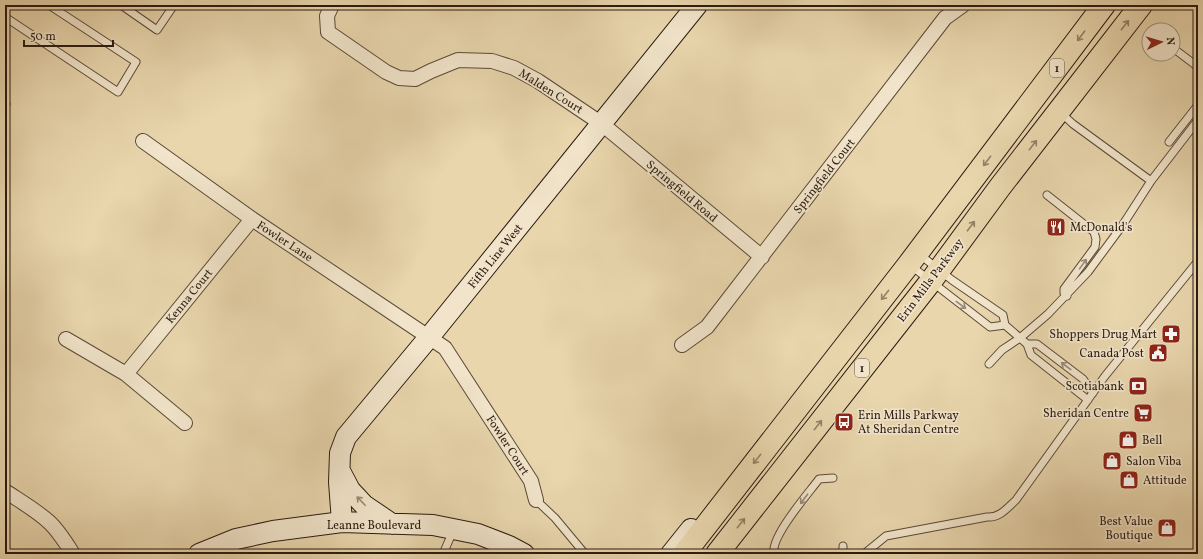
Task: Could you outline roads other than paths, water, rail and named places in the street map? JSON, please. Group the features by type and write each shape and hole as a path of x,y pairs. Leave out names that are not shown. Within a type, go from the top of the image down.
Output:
{"main road":[{"name":"1","path":"684,554 914,259 1104,5"},
{"name":"Erin Mills Parkway","path":"721,552 1141,5"}],"street":[{"name":"Malden Court","path":"332,5 327,16 328,32 386,72 399,78 415,79 430,71 458,60 492,61 514,68 538,81 602,124"},
{"name":"Fifth Line West","path":"342,522 339,482 340,453 346,436 430,336 697,5"},
{"name":"Springfield Court","path":"682,345 707,327 945,18 962,5"},
{"name":"Springfield Road","path":"602,124 762,257"},
{"name":"Fowler Lane","path":"143,141 252,219 430,336"},
{"name":"Kenna Court","path":"126,374 252,219"},
{"name":"Fowler Court","path":"430,336 445,348 532,481 536,500"},
{"path":"66,339 126,374 185,423"},
{"path":"340,469 350,490 359,500 367,508 392,524"},
{"path":"5,491 49,522 73,554"},
{"name":"Leanne Boulevard","path":"199,554 236,539 273,531 342,522 433,525 478,534 509,546 522,554"},
{"path":"671,554 690,530 706,524"}],"lane":[{"path":"5,17 118,92 136,62 49,5"},
{"path":"122,5 133,8 157,30 174,5"},
{"path":"1181,54 1198,67"},
{"path":"1169,142 1198,105"},
{"path":"1059,112 1073,124 1151,181"},
{"path":"989,364 1002,350 1020,338 1067,296 1088,272 1106,249 1151,181 1198,120"},
{"path":"1047,195 1094,232 1096,239 1095,247 1064,289 1064,293 1067,296"},
{"path":"914,259 935,275 990,326 1005,325"},
{"path":"914,259 935,275 952,280 1002,315 1005,325 1027,344 1031,355 1088,400"},
{"path":"864,554 886,536 987,517 992,518 1000,515 1016,500 1129,345 1198,261"},
{"path":"1027,344 1036,344 1083,379 1093,393"},
{"path":"774,554 773,551 778,533 818,479 833,478"},
{"name":"Fowler Court","path":"536,500 556,518 585,554"},
{"path":"443,554 454,529"},
{"path":"843,546 843,554"}],"place":[{"name":"McDonald's","path":"1056,227"},
{"name":"Shoppers Drug Mart","path":"1171,334"},
{"name":"Canada Post","path":"1158,353"},
{"name":"Scotiabank","path":"1138,386"},
{"name":"Sheridan Centre","path":"1143,413"},
{"name":"Erin Mills Parkway At Sheridan Centre","path":"844,422"},
{"name":"Bell","path":"1128,440"},
{"name":"Salon Viba","path":"1112,461"},
{"name":"Attitude","path":"1129,480"},
{"name":"Best Value Boutique","path":"1167,528"}]}
